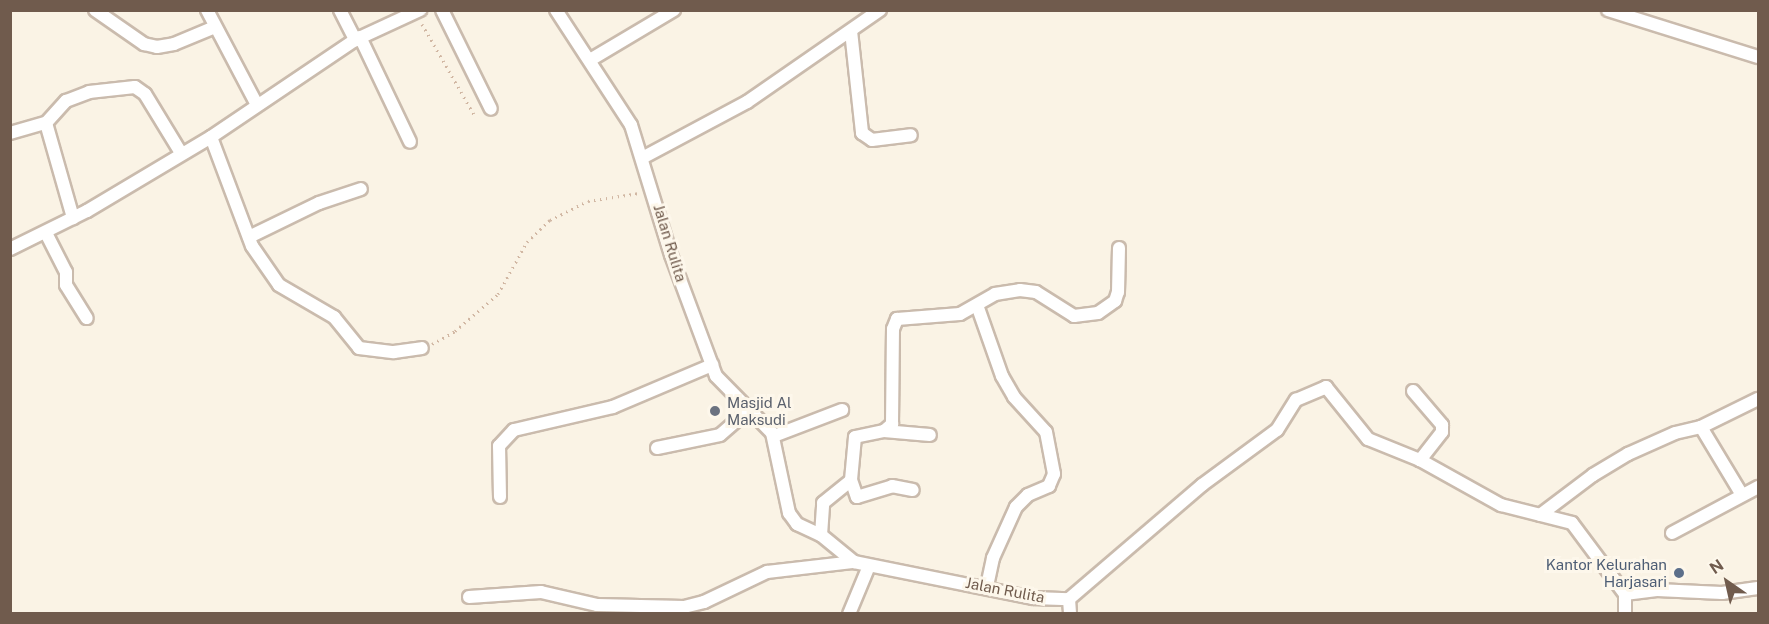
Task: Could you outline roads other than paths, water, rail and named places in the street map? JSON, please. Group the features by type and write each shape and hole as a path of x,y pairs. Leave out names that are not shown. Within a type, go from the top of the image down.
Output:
{"street":[{"path":"94,10 144,44 157,47 174,44 215,27"},
{"path":"207,10 256,104"},
{"path":"340,10 357,38 410,142"},
{"path":"442,10 491,109"},
{"path":"590,60 674,10"},
{"path":"644,157 747,102 880,10"},
{"path":"1608,10 1758,57"},
{"path":"10,249 46,234 211,136 357,38 416,11"},
{"name":"Jalan Rulita","path":"557,11 620,104 644,157 671,255 712,365 727,390 774,436 789,513 797,524 821,535 854,562 987,586 1033,598 1069,598"},
{"path":"851,31 862,133 872,140 911,135"},
{"path":"10,133 46,123 58,107 89,92 135,87 145,94 182,153"},
{"path":"46,123 73,218"},
{"path":"211,136 261,264 279,285 333,317 359,348 394,352 422,348"},
{"path":"249,237 319,203 361,189"},
{"path":"46,234 66,272 66,285 87,318"},
{"path":"884,431 893,421 893,329 897,319 955,314 995,294 1028,290 1074,316 1098,313 1115,301 1118,292 1119,248"},
{"path":"977,305 1002,376 1014,397 1046,432 1054,474 1049,486 1028,495 1016,507 993,558 987,586"},
{"path":"500,497 499,446 514,430 613,407 712,365"},
{"path":"1070,614 1069,598 1202,485 1271,435 1296,400 1319,387 1334,393 1363,436 1387,449 1420,460 1501,505 1572,523 1624,594 1625,614"},
{"path":"1413,391 1442,425 1442,432 1420,460"},
{"path":"1540,515 1611,464 1664,438 1701,427 1758,399"},
{"path":"657,448 720,435 748,410"},
{"path":"774,436 842,410"},
{"path":"1701,427 1742,495"},
{"path":"913,490 892,486 857,497 851,480 855,437 884,431 930,435"},
{"path":"821,535 823,503 851,480"},
{"path":"1672,533 1758,487"},
{"path":"469,597 541,592 597,604 684,607 704,602 767,572 854,562"},
{"path":"849,614 869,566"},
{"path":"1624,594 1758,588"}],"place":[{"name":"Masjid Al Maksudi","path":"715,411"},
{"name":"Kantor Kelurahan Harjasari","path":"1679,573"}]}
